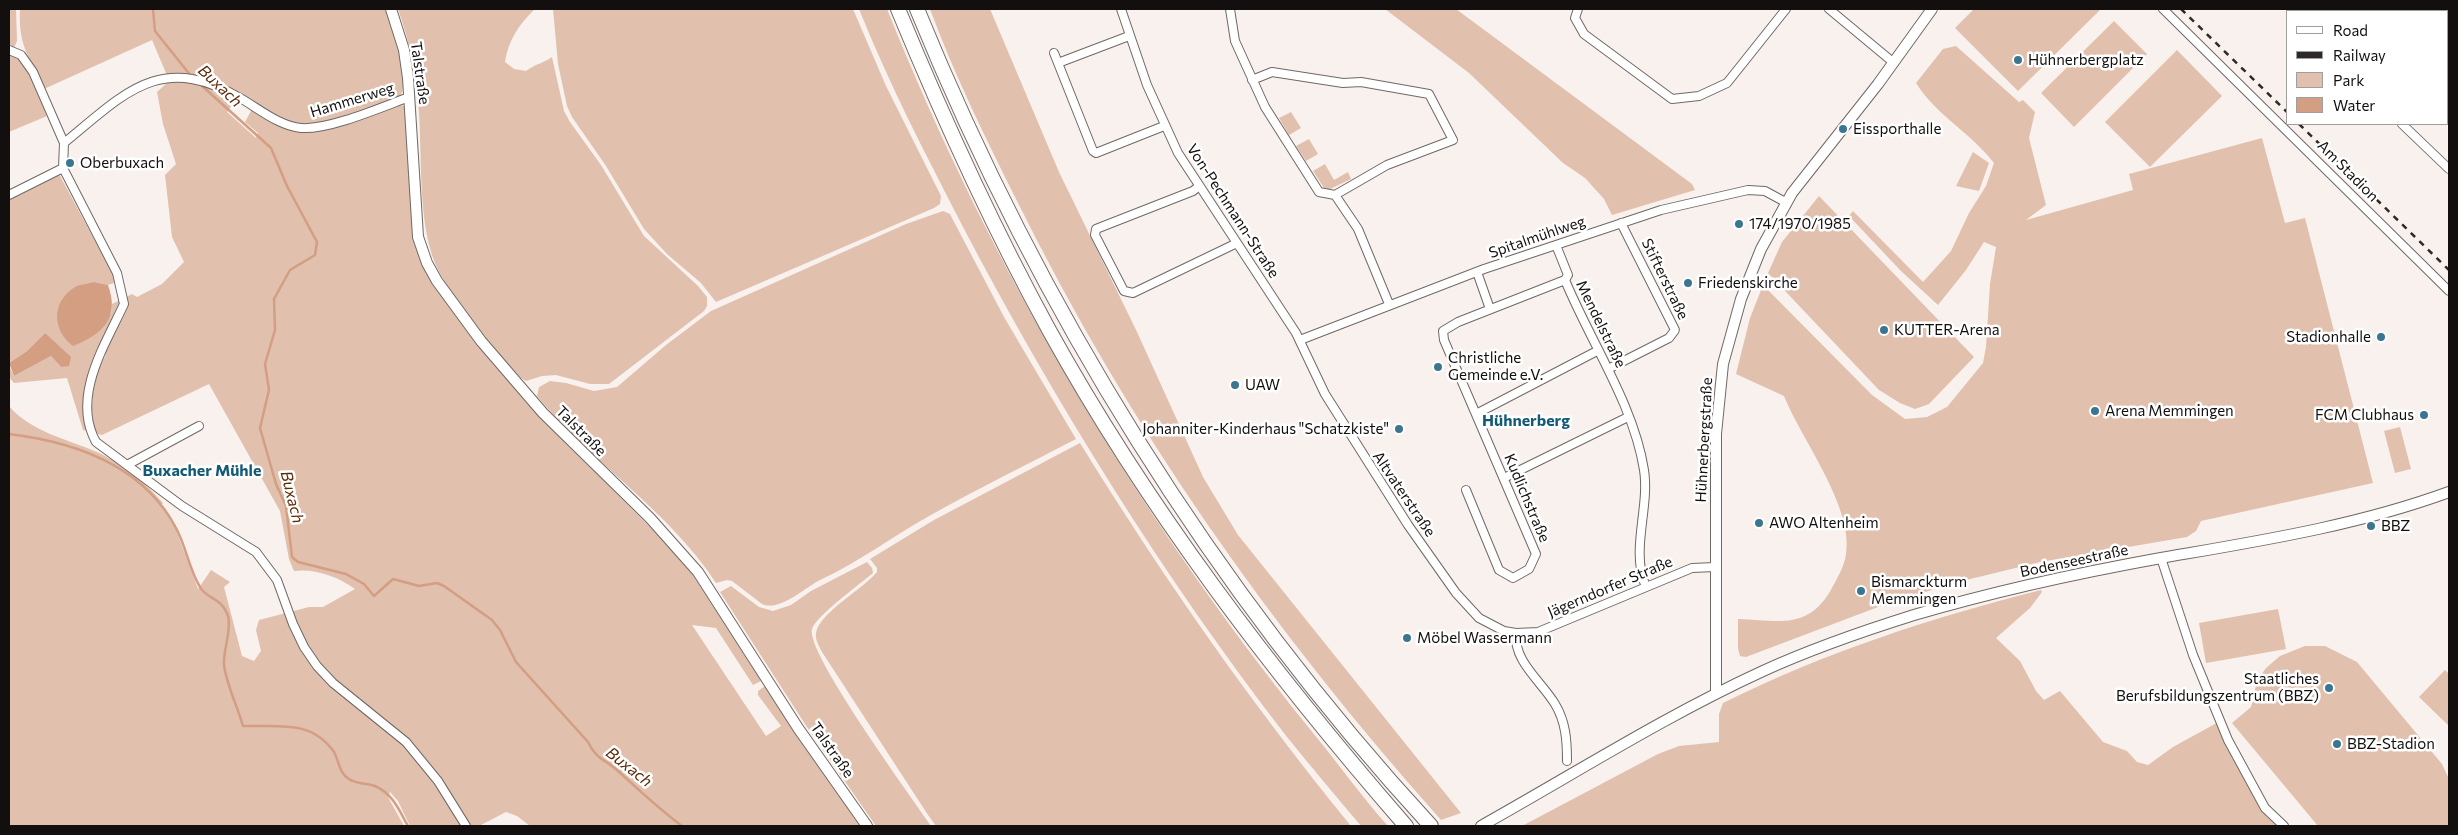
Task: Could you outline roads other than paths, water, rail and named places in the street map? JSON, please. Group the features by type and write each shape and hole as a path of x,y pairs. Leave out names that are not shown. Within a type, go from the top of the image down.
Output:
{"highway":[{"path":"898,9 966,168 1049,329 1091,401 1152,497 1232,611 1324,730 1406,826"},
{"path":"917,9 944,74 1017,227 1099,378 1160,476 1223,568 1290,659 1428,822"}],"street":[{"name":"Talstraße","path":"391,9 404,50 418,237 427,263 447,297 504,371 542,413 650,518 698,572 798,728 867,826"},
{"name":"Von-Pechmann-Straße","path":"1121,9 1129,36 1164,126 1198,187 1300,340"},
{"path":"1230,9 1235,41 1252,80 1265,107 1319,192 1335,195 1387,165 1453,140 1429,94 1361,82 1343,83 1272,72 1252,80"},
{"path":"1578,9 1575,18 1584,34 1672,99 1699,96 1727,83 1786,9"},
{"path":"1829,9 1894,63"},
{"name":"Hühnerbergstraße","path":"1716,694 1716,434 1723,364 1741,299 1751,272 1787,203 1804,177 1894,63 1932,9"},
{"name":"Am Stadion","path":"2163,9 2449,291"},
{"path":"2362,9 2391,10"},
{"path":"1058,63 1129,36"},
{"path":"9,50 21,55 33,72 64,143 63,168 117,273 123,292 124,304 90,380 88,411 91,433 96,442 182,506 256,552 277,580 293,624 304,647 317,666 333,683 406,742 432,774 466,826"},
{"path":"1054,53 1093,151 1096,153 1164,126"},
{"name":"Hammerweg","path":"64,143 128,91 154,81 201,80 228,91 284,123 300,128 322,126 409,97"},
{"path":"2403,125 2449,169"},
{"path":"9,195 63,168"},
{"path":"1198,187 1193,191 1096,230 1095,235 1124,291 1133,293 1237,243"},
{"name":"Spitalmühlweg","path":"1300,340 1389,304 1477,272 1661,210 1748,190 1765,191 1787,203"},
{"path":"1335,195 1358,229 1389,304"},
{"name":"Stifterstraße","path":"1608,369 1669,338 1675,330 1621,223"},
{"name":"Mendelstraße","path":"1556,244 1568,276 1564,280 1597,351 1608,369 1628,417 1644,470 1646,490 1640,567 1646,587"},
{"path":"1477,272 1490,309 1564,280"},
{"name":"Kudlichstraße","path":"1466,490 1499,570 1513,578 1529,569 1536,554 1444,340 1443,331 1446,327 1490,309"},
{"name":"Altvaterstraße","path":"1300,340 1317,380 1362,455 1456,593 1470,610 1487,624 1516,633"},
{"path":"1476,414 1597,351"},
{"path":"1504,478 1628,417"},
{"path":"127,465 199,426"},
{"name":"Bodenseestraße","path":"1480,826 1716,694 1764,670 1913,616 2038,583 2161,558 2282,538 2344,524 2449,492"},
{"path":"2161,558 2194,656 2228,740 2265,808 2284,826"},
{"name":"Jägerndorfer Straße","path":"1516,633 1538,632 1692,568 1715,567"},
{"path":"1516,633 1517,646 1522,658 1555,704 1563,723 1567,741 1567,761"}],"water":[{"path":"94,282 108,285 112,307 110,316 93,336 73,346 61,332 57,316 58,308 67,293 75,287"},
{"path":"45,333 71,357 69,366 61,367 51,356 14,376 9,363 27,351"}],"waterway":[{"name":"Buxach","path":"153,9 155,31 191,76"},
{"name":"Buxach","path":"201,85 271,148 287,186 317,242 315,255 290,270 274,299 275,330 265,364 269,390 260,428 276,484 286,506 292,557 298,562 346,574 364,584 374,596 393,579 419,586 437,583 444,586 492,620 500,630 516,662 588,742 597,755 682,826"},
{"name":"Buxach","path":"9,434 58,443 105,460 145,488 162,506 176,528 200,587 206,594 222,605 228,616 229,627 224,665 227,680 243,726 293,727 315,734 325,741 334,752 341,770 346,776 354,782 375,786 386,793 395,803 408,826"}],"railway":[{"path":"2181,9 2286,111"},
{"path":"2300,125 2449,270"}],"place":[{"name":"Hühnerbergplatz","path":"2018,60"},
{"name":"Eissporthalle","path":"1843,129"},
{"name":"Oberbuxach","path":"70,163"},
{"name":"174/1970/1985","path":"1739,224"},
{"name":"Friedenskirche","path":"1688,283"},
{"name":"KUTTER-Arena","path":"1884,330"},
{"name":"Stadionhalle","path":"2381,337"},
{"name":"Christliche Gemeinde e.V.","path":"1438,367"},
{"name":"UAW","path":"1235,385"},
{"name":"Arena Memmingen","path":"2095,411"},
{"name":"FCM Clubhaus","path":"2424,415"},
{"name":"Johanniter-Kinderhaus \"Schatzkiste\"","path":"1399,429"},
{"name":"AWO Altenheim","path":"1759,523"},
{"name":"BBZ","path":"2371,526"},
{"name":"Bismarckturm Memmingen","path":"1861,591"},
{"name":"Möbel Wassermann","path":"1407,638"},
{"name":"Staatliches Berufsbildungszentrum (BBZ)","path":"2329,688"},
{"name":"BBZ-Stadion","path":"2337,744"}],"district":[{"name":"Hühnerberg","path":"1526,421"},
{"name":"Buxacher Mühle","path":"202,471"}]}
